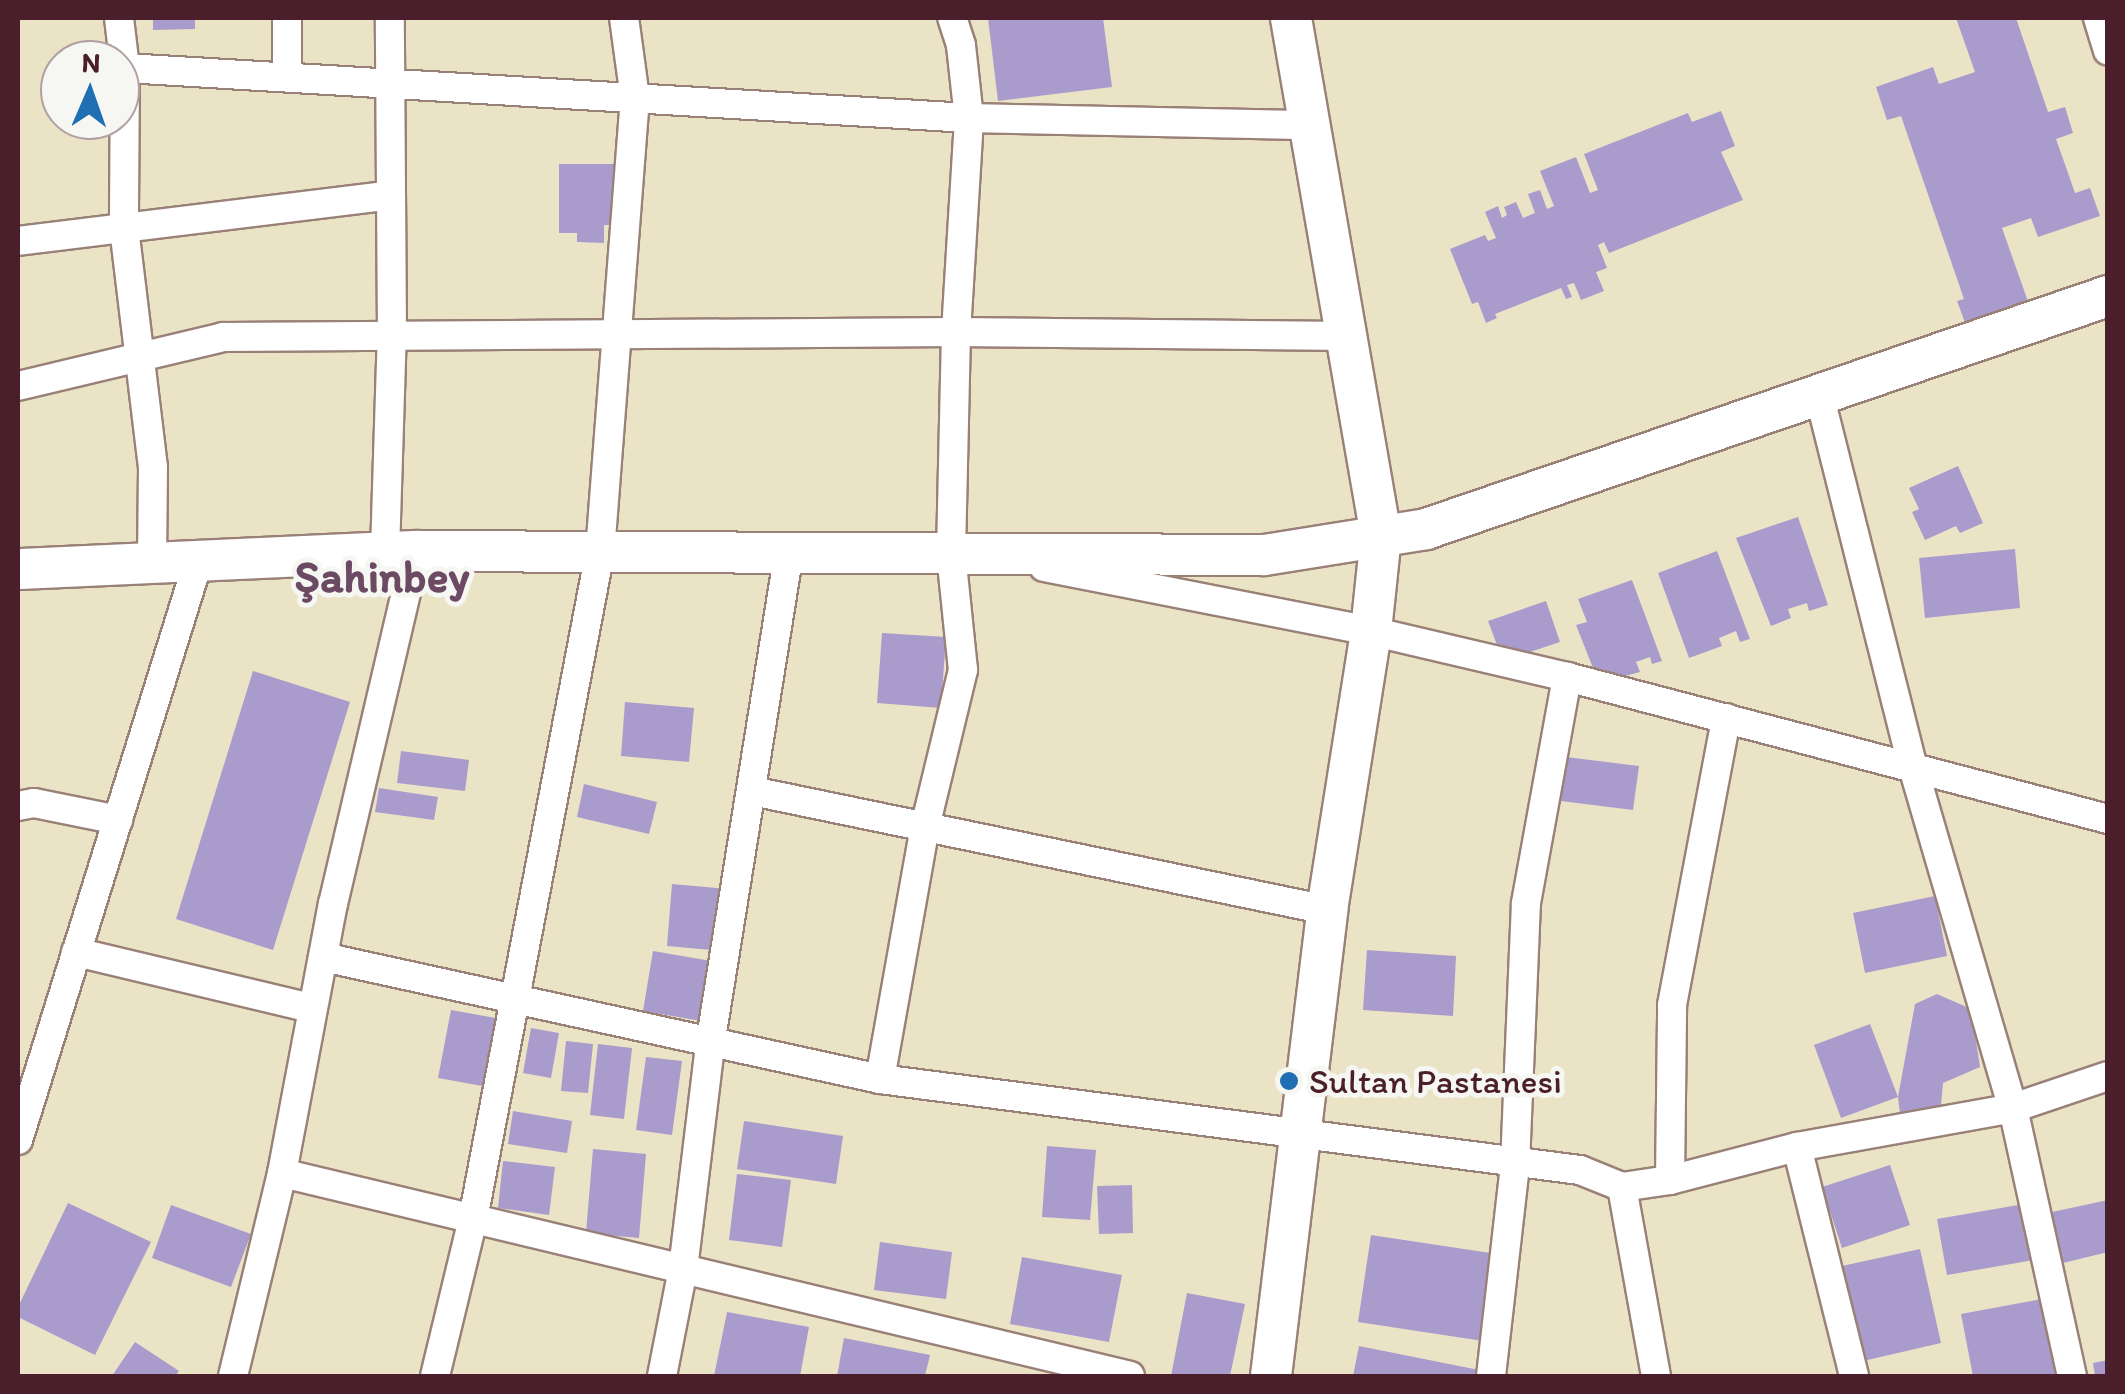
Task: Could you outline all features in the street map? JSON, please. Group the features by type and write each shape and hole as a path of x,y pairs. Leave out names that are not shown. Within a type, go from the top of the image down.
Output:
{"street":[{"path":"286,78 287,18"},
{"path":"233,1376 282,1172 310,1008 400,551 392,334 390,18"},
{"path":"434,1376 474,1219 600,552 620,333 635,98 624,18"},
{"path":"880,1079 924,827 963,670 956,332 969,118 961,45 952,18"},
{"path":"1272,1376 1328,910 1382,536 1291,18"},
{"path":"140,69 969,118 1310,125"},
{"path":"125,140 124,228 153,466 152,561"},
{"path":"18,241 390,194"},
{"path":"18,569 400,551 1264,554 1426,529 2108,296"},
{"path":"18,386 222,337 956,332 1346,336"},
{"path":"1818,394 1913,767 2013,1108 2072,1376"},
{"path":"662,1376 683,1269 710,1046 789,552"},
{"path":"962,553 1371,631 1567,677 2108,818"},
{"path":"18,1140 199,558"},
{"path":"1491,1376 1515,1165 1526,904 1567,677"},
{"path":"1670,1180 1672,1005 1726,718"},
{"path":"752,791 1328,910"},
{"path":"18,806 34,803 118,820"},
{"path":"76,952 228,992 310,1008"},
{"path":"323,957 710,1046 880,1079 1515,1165 1580,1170 1622,1187 1670,1180 1797,1147 2013,1108 2108,1076"},
{"path":"1797,1147 1854,1376"},
{"path":"282,1172 1130,1376"},
{"path":"1622,1187 1656,1376"}],"building":[{"path":"153,18 195,18 195,29 153,30"},
{"path":"988,18 1103,18 1112,87 998,101"},
{"path":"1956,18 2016,18 2048,112 2065,107 2073,133 2056,139 2075,193 2090,188 2100,216 2038,237 2031,218 2002,228 2030,307 1967,328 1957,301 1964,299 1901,116 1887,120 1876,87 1933,67 1939,84 1975,72"},
{"path":"1721,111 1735,146 1721,152 1743,200 1609,253 1604,242 1598,245 1607,268 1596,272 1604,291 1581,300 1574,283 1567,285 1572,297 1566,299 1561,288 1495,314 1497,318 1486,323 1478,302 1472,304 1450,249 1485,235 1488,241 1496,238 1485,212 1498,206 1502,218 1507,215 1504,207 1516,202 1523,218 1535,213 1528,194 1540,190 1547,209 1554,206 1540,171 1576,157 1590,193 1598,190 1584,154 1688,113 1692,122"},
{"path":"559,164 614,164 614,225 604,225 604,243 577,242 577,233 559,233"},
{"path":"1958,466 1983,523 1960,533 1956,526 1925,540 1912,512 1919,509 1909,488"},
{"path":"1798,517 1828,605 1809,611 1807,603 1788,609 1791,618 1771,626 1736,538"},
{"path":"2015,549 2020,608 1925,618 1919,558"},
{"path":"1717,551 1750,639 1740,642 1736,631 1719,638 1722,646 1689,658 1658,573"},
{"path":"1632,580 1662,661 1652,664 1650,657 1636,662 1640,672 1599,683 1576,625 1587,622 1578,599"},
{"path":"1546,601 1560,642 1503,661 1488,621"},
{"path":"882,633 946,637 941,708 877,703"},
{"path":"253,671 350,702 273,950 176,919"},
{"path":"625,702 694,708 689,762 621,756"},
{"path":"401,751 469,760 465,791 397,783"},
{"path":"1566,757 1639,766 1633,810 1561,801"},
{"path":"584,784 657,802 649,834 577,817"},
{"path":"379,788 438,797 434,820 375,812"},
{"path":"672,884 728,889 723,951 667,946"},
{"path":"1935,896 1947,956 1865,973 1853,913"},
{"path":"1367,950 1456,956 1453,1016 1363,1010"},
{"path":"653,951 717,962 707,1022 643,1011"},
{"path":"1937,994 1971,1009 1980,1067 1943,1083 1941,1105 1901,1123 1898,1097 1915,1004"},
{"path":"451,1010 501,1019 488,1087 438,1078"},
{"path":"1870,1024 1898,1097 1841,1118 1814,1045"},
{"path":"531,1028 559,1033 551,1078 523,1073"},
{"path":"566,1041 593,1044 588,1093 561,1091"},
{"path":"598,1044 632,1048 624,1119 590,1115"},
{"path":"646,1057 682,1061 672,1135 636,1130"},
{"path":"513,1111 572,1121 567,1153 508,1144"},
{"path":"744,1121 843,1136 836,1184 737,1169"},
{"path":"1047,1146 1096,1150 1090,1220 1042,1217"},
{"path":"593,1149 646,1154 639,1238 586,1233"},
{"path":"503,1161 555,1167 549,1215 498,1208"},
{"path":"1890,1165 1910,1225 1842,1248 1822,1187"},
{"path":"737,1174 791,1180 782,1247 729,1240"},
{"path":"1132,1185 1133,1233 1099,1234 1097,1186"},
{"path":"2108,1200 2108,1252 2063,1263 2052,1212"},
{"path":"68,1203 151,1242 95,1355 18,1317 18,1307"},
{"path":"2024,1204 2034,1260 1947,1275 1937,1219"},
{"path":"171,1205 251,1234 231,1287 152,1258"},
{"path":"1371,1235 1497,1254 1483,1341 1358,1322"},
{"path":"880,1242 952,1252 946,1299 874,1290"},
{"path":"1920,1249 1941,1343 1863,1361 1842,1266"},
{"path":"1022,1257 1122,1275 1109,1342 1010,1324"},
{"path":"1187,1293 1245,1304 1230,1376 1171,1376"},
{"path":"2042,1299 2057,1376 1973,1376 1961,1314"},
{"path":"727,1312 809,1327 800,1376 714,1376"},
{"path":"844,1338 930,1355 925,1376 837,1376"},
{"path":"135,1342 179,1371 175,1376 112,1376"},
{"path":"1359,1346 1479,1370 1478,1376 1353,1376"},
{"path":"2108,1360 2108,1376 2095,1376 2093,1363"}],"place":[{"name":"Sultan Pastanesi","path":"1289,1081"}],"district":[{"name":"Şahinbey","path":"382,577"}]}
